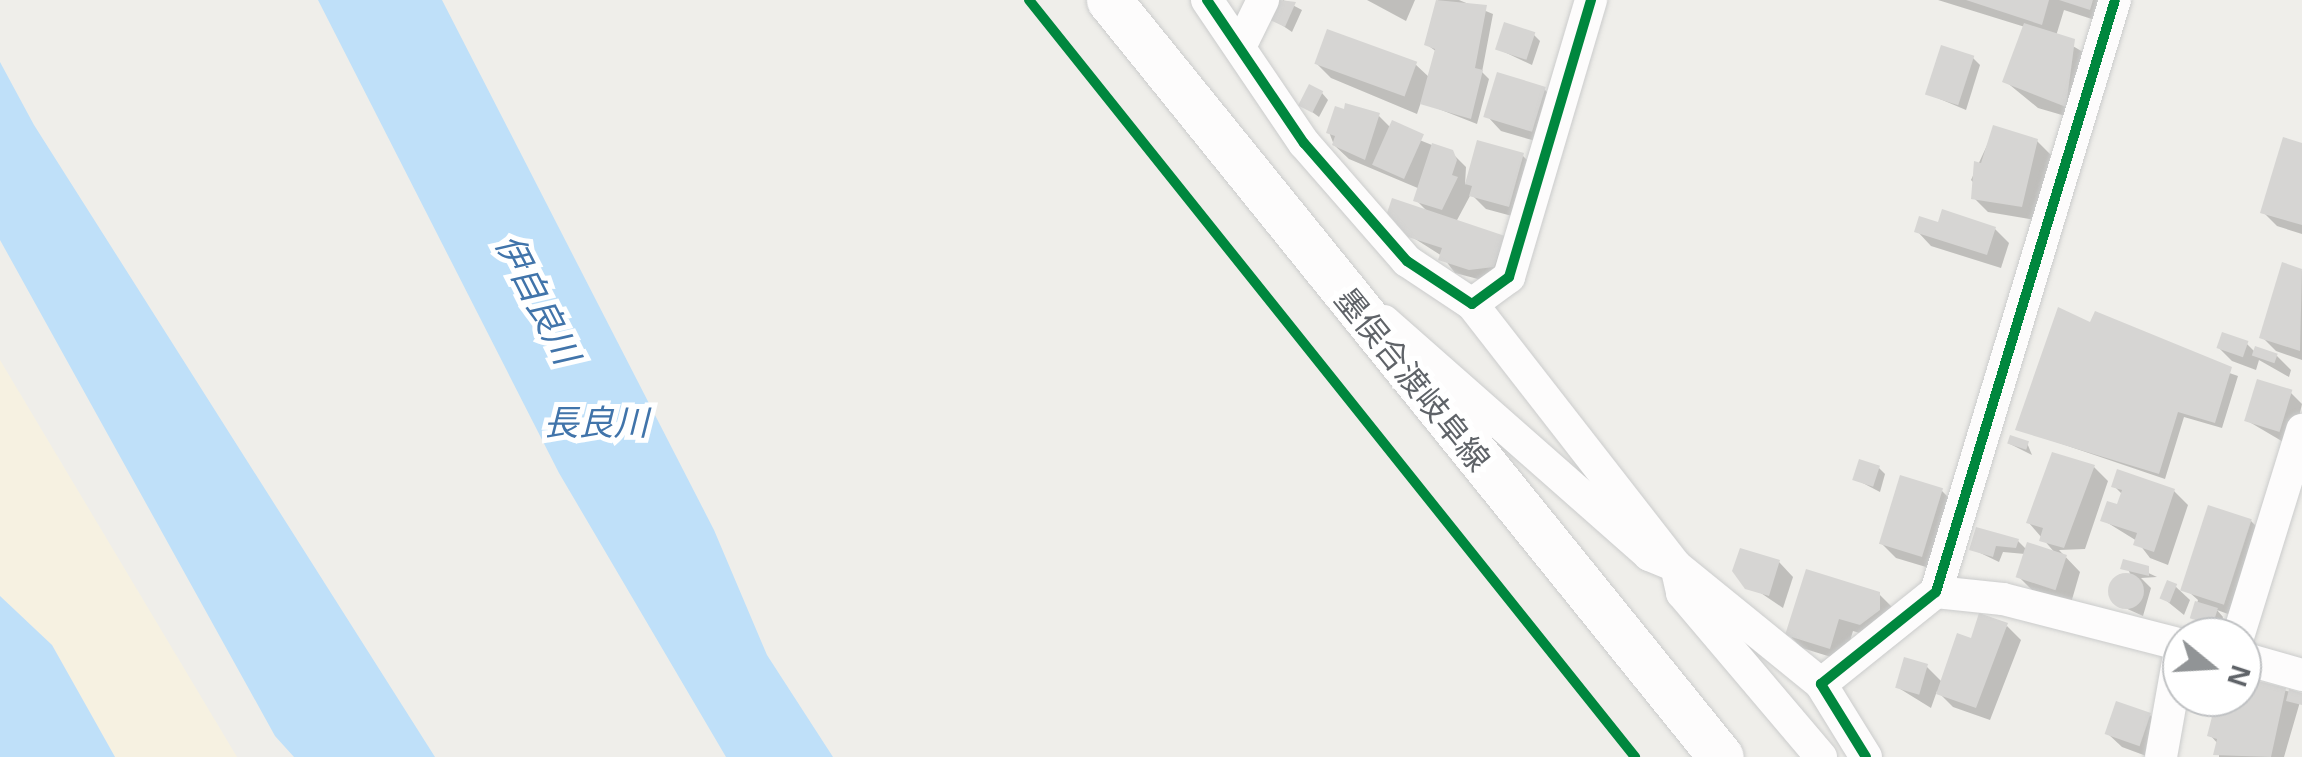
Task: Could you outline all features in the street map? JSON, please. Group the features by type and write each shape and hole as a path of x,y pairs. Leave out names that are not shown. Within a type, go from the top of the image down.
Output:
{"main road":[{"name":"墨俣合渡岐阜線","path":"1109,0 1339,290 1720,757"}],"street":[{"path":"1207,0 1304,143 1407,260 1472,304 1676,566 1820,684 1866,757"},
{"path":"1241,45 1263,0"},
{"path":"1472,304 1509,277 1591,0"},
{"path":"1820,684 1936,592 2115,0"},
{"path":"1339,290 1414,343 1649,555 1676,566"},
{"path":"2244,617 2302,430"},
{"path":"1676,566 1682,593 1820,757"},
{"path":"1936,592 2003,600 2162,640"},
{"path":"2262,664 2302,675"},
{"path":"2160,757 2168,717"}],"sand":[{"path":"0,360 237,757 115,757 52,645 0,596"}],"water":[{"name":"長良川","path":"318,0 442,0 714,530 767,655 833,757 726,757 559,473"},
{"path":"0,62 34,125 435,757 294,757 275,736 0,240"},
{"path":"0,596 52,645 115,757 0,757"}],"building":[{"path":"1280,0 1296,2 1285,27 1270,20"},
{"path":"1436,0 1487,5 1475,68 1483,70 1471,119 1420,104 1435,49 1424,45"},
{"path":"1966,0 2049,0 2042,25"},
{"path":"2059,0 2093,0 2090,10"},
{"path":"1504,22 1535,32 1526,60 1495,50"},
{"path":"2024,23 2075,39 2066,107 2002,82"},
{"path":"1327,29 1417,62 1405,97 1314,64"},
{"path":"1941,45 1974,56 1958,105 1925,94"},
{"path":"1497,72 1546,87 1532,132 1483,117"},
{"path":"1309,84 1323,91 1312,113 1298,105"},
{"path":"1345,103 1380,113 1365,160 1332,145 1335,136 1326,133 1335,106 1344,109"},
{"path":"1392,120 1424,134 1404,179 1372,165"},
{"path":"1993,125 2038,139 2022,207 1971,199 1974,161 1981,163"},
{"path":"2283,137 2302,143 2302,225 2260,213"},
{"path":"1477,140 1524,153 1509,207 1469,196 1472,186 1465,184"},
{"path":"1432,143 1453,150 1457,160 1452,175 1458,177 1442,210 1413,201"},
{"path":"1392,198 1505,236 1494,267 1469,270 1438,260 1442,248 1408,237 1387,213"},
{"path":"1942,209 1996,227 1987,255 1914,232 1919,216 1938,222"},
{"path":"2282,262 2302,269 2300,351 2259,338"},
{"path":"2058,307 2090,322 2095,311 2232,367 2215,423 2178,412 2159,474 2015,430"},
{"path":"2222,332 2248,341 2243,357 2216,348"},
{"path":"2255,346 2278,354 2274,363 2252,355"},
{"path":"2257,379 2292,390 2280,432 2244,421"},
{"path":"2010,435 2029,441 2026,450 2007,444"},
{"path":"2052,452 2095,465 2064,548 2039,541 2043,528 2026,523"},
{"path":"1859,459 1880,466 1873,487 1852,480"},
{"path":"2117,469 2175,489 2154,552 2133,545 2137,533 2100,521 2107,501 2117,504 2122,490 2111,487"},
{"path":"1900,475 1943,488 1922,557 1879,544"},
{"path":"2208,505 2252,519 2224,605 2180,591"},
{"path":"1976,527 2019,539 2016,548 1996,546 1993,557 1969,550"},
{"path":"2027,542 2067,555 2056,590 2016,577"},
{"path":"1740,548 1780,560 1769,596 1745,589 1732,571"},
{"path":"2123,559 2149,566 2149,576 2120,569"},
{"path":"1806,569 1880,592 1880,610 1860,625 1839,619 1830,649 1785,635"},
{"path":"2126,573 2139,578 2144,591 2139,604 2126,609 2113,604 2108,591 2113,578"},
{"path":"2167,580 2177,584 2170,603 2160,599"},
{"path":"2195,601 2218,608 2215,617 2190,617"},
{"path":"1979,613 2008,623 1976,708 1936,694 1957,633 1971,638"},
{"path":"1904,657 1928,664 1919,695 1895,688"},
{"path":"2262,682 2286,688 2271,757 2213,755 2217,739 2207,736 2212,717 2262,717"},
{"path":"2289,689 2302,693 2302,705 2286,701"},
{"path":"2116,701 2151,713 2140,746 2105,734"}],"cycle path":[{"path":"1029,0 1635,757"},
{"path":"1207,0 1304,143 1407,261 1472,304 1509,277 1591,0"},
{"path":"1866,757 1821,684 1936,592 2115,0"}],"water label":[{"name":"伊自良川","path":"537,299"}]}
